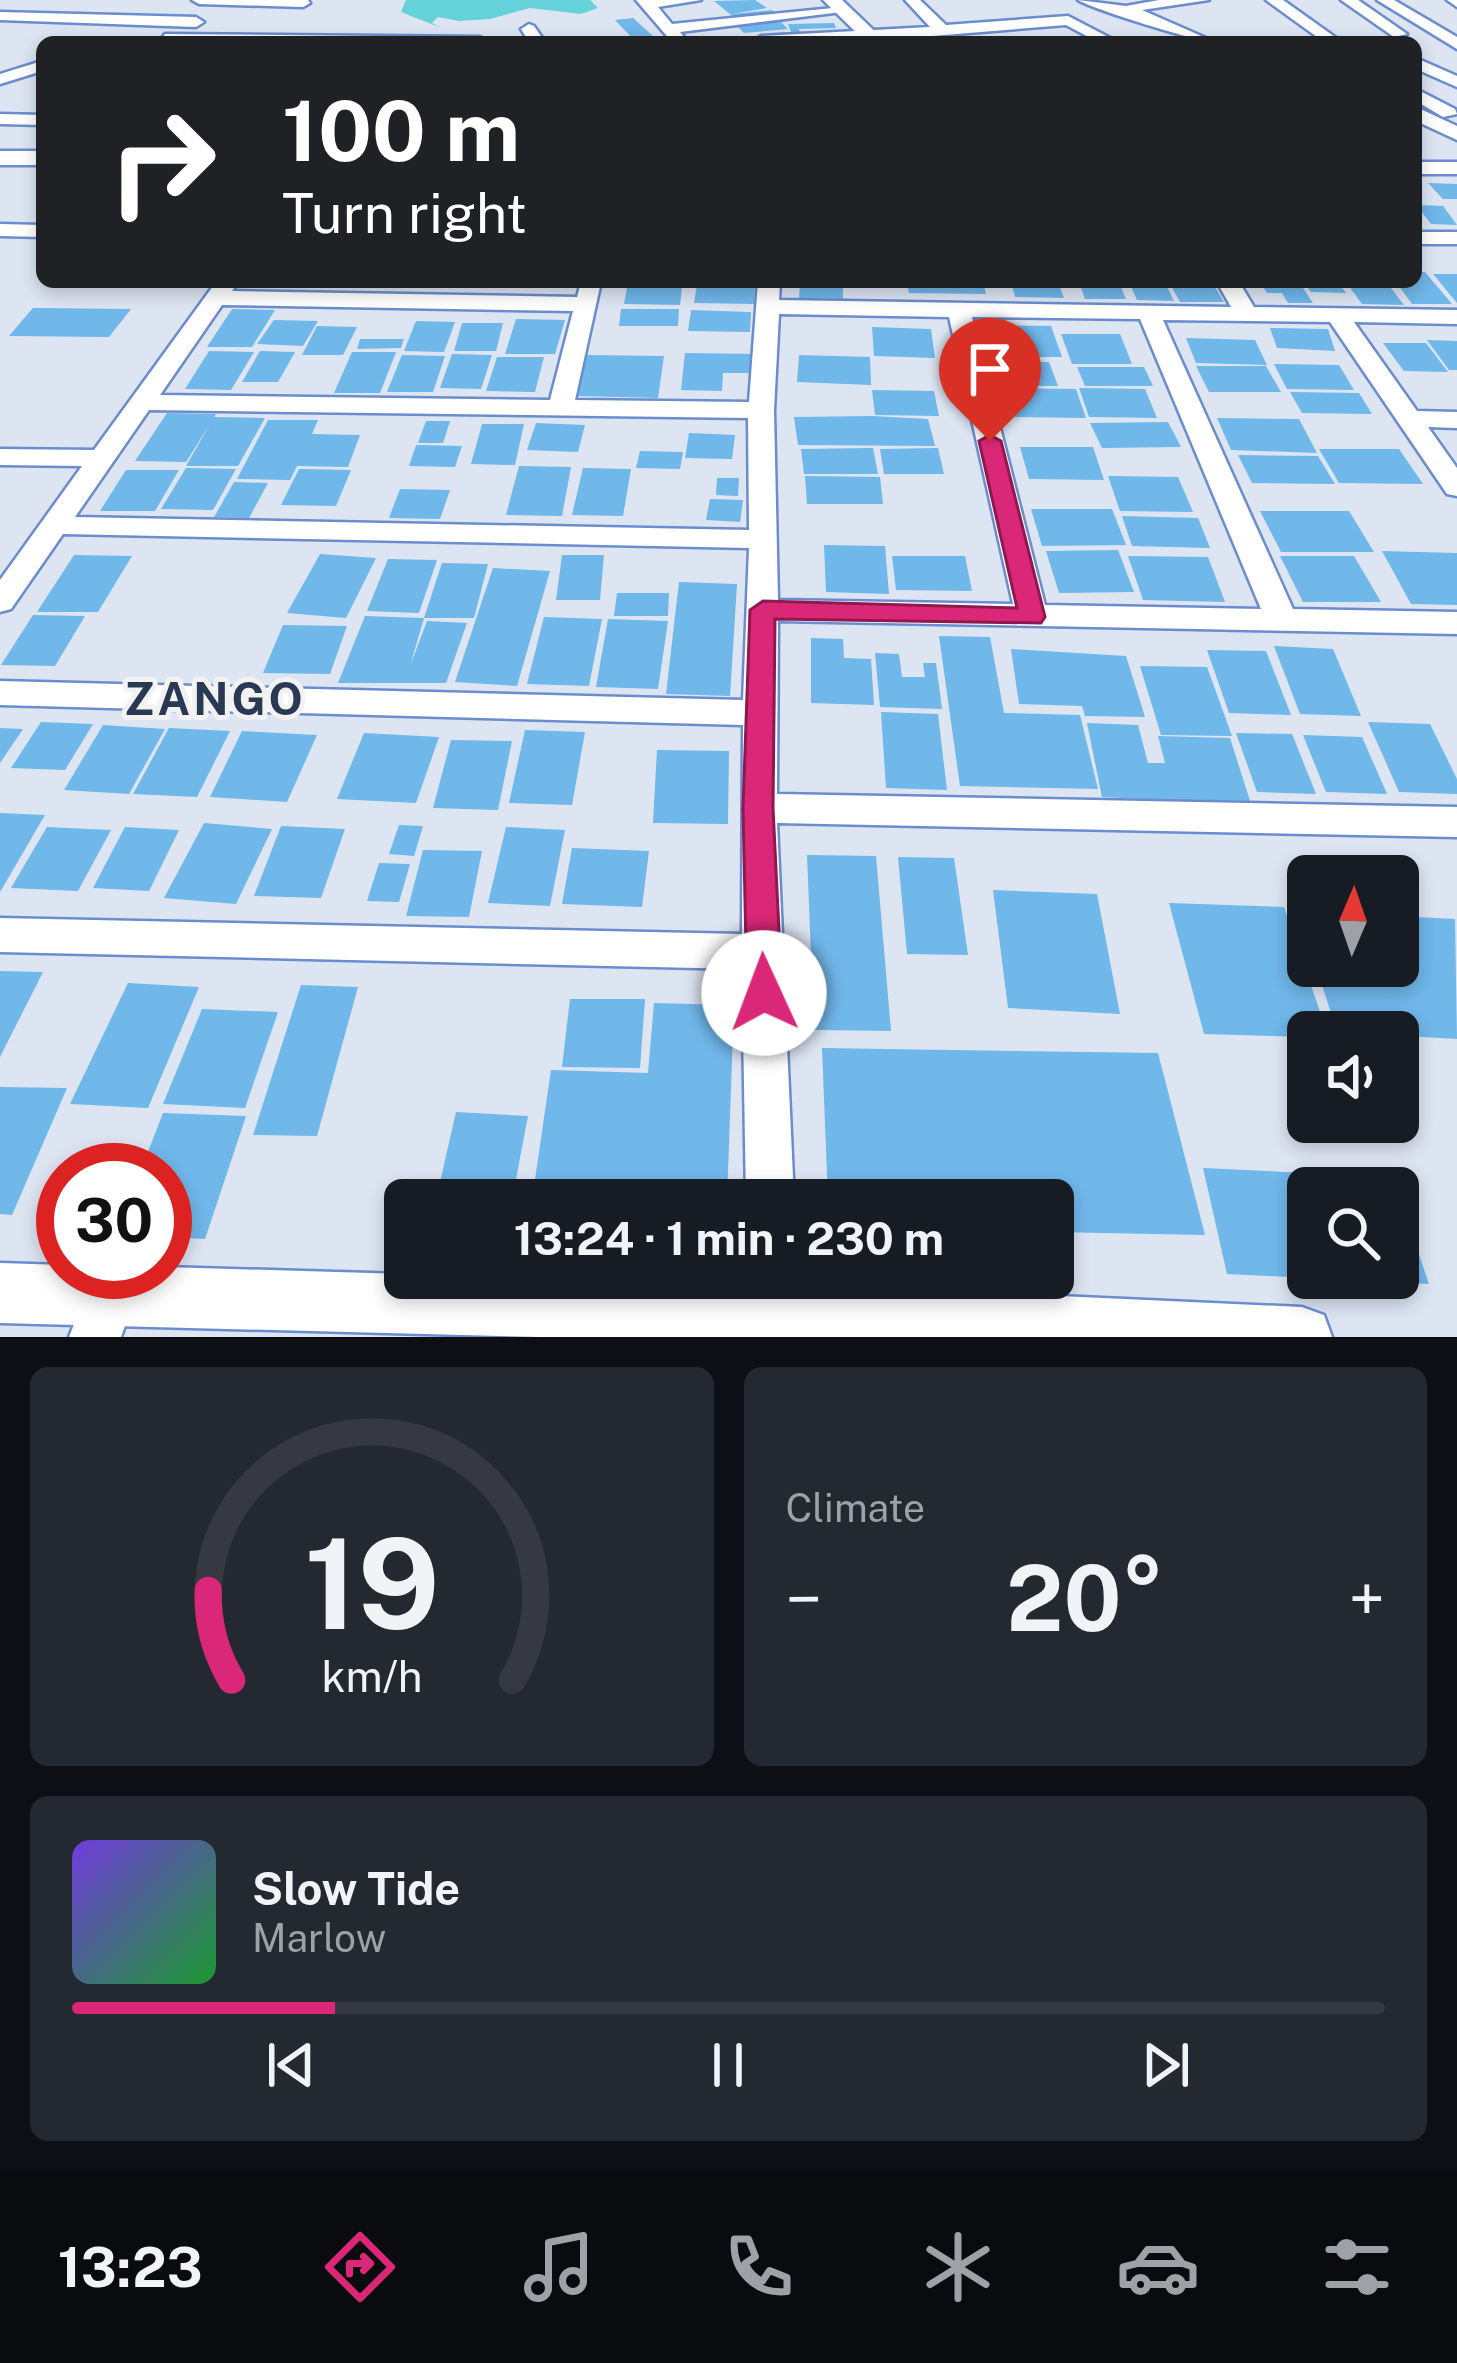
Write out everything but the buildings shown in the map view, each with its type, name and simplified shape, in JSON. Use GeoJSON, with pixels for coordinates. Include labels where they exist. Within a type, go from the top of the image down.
{"type":"FeatureCollection","features":[{"type":"Feature","properties":{"kind":"street"},"geometry":{"type":"LineString","coordinates":[[108,36],[175,0]]}},
{"type":"Feature","properties":{"kind":"street"},"geometry":{"type":"LineString","coordinates":[[200,0],[306,1]]}},
{"type":"Feature","properties":{"kind":"street"},"geometry":{"type":"LineString","coordinates":[[645,2],[694,0]]}},
{"type":"Feature","properties":{"kind":"street"},"geometry":{"type":"LineString","coordinates":[[912,0],[941,29]]}},
{"type":"Feature","properties":{"kind":"street"},"geometry":{"type":"LineString","coordinates":[[1085,0],[1125,8],[1193,36]]}},
{"type":"Feature","properties":{"kind":"street"},"geometry":{"type":"LineString","coordinates":[[1125,8],[1202,0]]}},
{"type":"Feature","properties":{"kind":"street"},"geometry":{"type":"LineString","coordinates":[[1273,0],[1325,36]]}},
{"type":"Feature","properties":{"kind":"street"},"geometry":{"type":"LineString","coordinates":[[1348,0],[1401,36]]}},
{"type":"Feature","properties":{"kind":"street"},"geometry":{"type":"LineString","coordinates":[[1384,0],[1457,44]]}},
{"type":"Feature","properties":{"kind":"street"},"geometry":{"type":"LineString","coordinates":[[279,36],[287,19],[306,1]]}},
{"type":"Feature","properties":{"kind":"street"},"geometry":{"type":"LineString","coordinates":[[645,2],[674,36],[838,5],[871,36]]}},
{"type":"Feature","properties":{"kind":"street"},"geometry":{"type":"LineString","coordinates":[[985,4],[1026,36]]}},
{"type":"Feature","properties":{"kind":"street"},"geometry":{"type":"LineString","coordinates":[[0,16],[220,21]]}},
{"type":"Feature","properties":{"kind":"street"},"geometry":{"type":"LineString","coordinates":[[243,20],[287,19]]}},
{"type":"Feature","properties":{"kind":"street"},"geometry":{"type":"LineString","coordinates":[[881,36],[1068,20],[1099,36]]}},
{"type":"Feature","properties":{"kind":"street"},"geometry":{"type":"LineString","coordinates":[[168,36],[176,23]]}},
{"type":"Feature","properties":{"kind":"street"},"geometry":{"type":"LineString","coordinates":[[1422,61],[1457,57]]}},
{"type":"Feature","properties":{"kind":"street"},"geometry":{"type":"LineString","coordinates":[[1422,65],[1457,82]]}},
{"type":"Feature","properties":{"kind":"street"},"geometry":{"type":"LineString","coordinates":[[6,77],[36,68]]}},
{"type":"Feature","properties":{"kind":"street"},"geometry":{"type":"LineString","coordinates":[[6,77],[36,79]]}},
{"type":"Feature","properties":{"kind":"street"},"geometry":{"type":"LineString","coordinates":[[1422,108],[1454,120]]}},
{"type":"Feature","properties":{"kind":"street"},"geometry":{"type":"LineString","coordinates":[[0,118],[36,120]]}},
{"type":"Feature","properties":{"kind":"street"},"geometry":{"type":"LineString","coordinates":[[0,158],[36,158]]}},
{"type":"Feature","properties":{"kind":"street"},"geometry":{"type":"LineString","coordinates":[[1422,168],[1457,168]]}},
{"type":"Feature","properties":{"kind":"street"},"geometry":{"type":"LineString","coordinates":[[0,230],[36,231]]}},
{"type":"Feature","properties":{"kind":"street"},"geometry":{"type":"LineString","coordinates":[[1422,238],[1457,238]]}},
{"type":"Feature","properties":{"kind":"street"},"geometry":{"type":"LineString","coordinates":[[1231,288],[1246,314]]}},
{"type":"Feature","properties":{"kind":"street"},"geometry":{"type":"LineString","coordinates":[[0,601],[221,290],[588,293],[561,407]]}},
{"type":"Feature","properties":{"kind":"street"},"geometry":{"type":"LineString","coordinates":[[769,1179],[758,808],[764,539],[761,410],[769,295],[959,310],[1457,317]]}},
{"type":"Feature","properties":{"kind":"street"},"geometry":{"type":"LineString","coordinates":[[959,310],[1032,617]]}},
{"type":"Feature","properties":{"kind":"street"},"geometry":{"type":"LineString","coordinates":[[1148,312],[1282,620]]}},
{"type":"Feature","properties":{"kind":"street"},"geometry":{"type":"LineString","coordinates":[[1336,314],[1457,488]]}},
{"type":"Feature","properties":{"kind":"street"},"geometry":{"type":"LineString","coordinates":[[139,402],[761,410]]}},
{"type":"Feature","properties":{"kind":"street"},"geometry":{"type":"LineString","coordinates":[[1409,419],[1457,420]]}},
{"type":"Feature","properties":{"kind":"street"},"geometry":{"type":"LineString","coordinates":[[0,457],[99,458]]}},
{"type":"Feature","properties":{"kind":"street"},"geometry":{"type":"LineString","coordinates":[[53,525],[764,539]]}},
{"type":"Feature","properties":{"kind":"street"},"geometry":{"type":"LineString","coordinates":[[763,610],[1457,622]]}},
{"type":"Feature","properties":{"kind":"street"},"geometry":{"type":"LineString","coordinates":[[0,693],[760,713]]}},
{"type":"Feature","properties":{"kind":"street"},"geometry":{"type":"LineString","coordinates":[[758,808],[1457,822]]}},
{"type":"Feature","properties":{"kind":"street"},"geometry":{"type":"LineString","coordinates":[[0,934],[764,952]]}},
{"type":"Feature","properties":{"kind":"street"},"geometry":{"type":"LineString","coordinates":[[0,1293],[103,1316],[526,1323],[737,1299]]}},
{"type":"Feature","properties":{"kind":"street"},"geometry":{"type":"LineString","coordinates":[[822,1299],[1302,1337]]}},
{"type":"Feature","properties":{"kind":"water"},"geometry":{"type":"Polygon","coordinates":[[[406,0],[590,0],[598,8],[581,14],[530,8],[490,19],[459,21],[438,17],[432,23],[439,27],[401,12],[406,0]]]}},
{"type":"Feature","properties":{"kind":"district","name":"ZANGO"},"geometry":{"type":"Point","coordinates":[215,699]}},
{"type":"Feature","properties":{"kind":"route"},"geometry":{"type":"LineString","coordinates":[[764,993],[758,808],[763,610],[1032,617],[990,441]]}}]}
